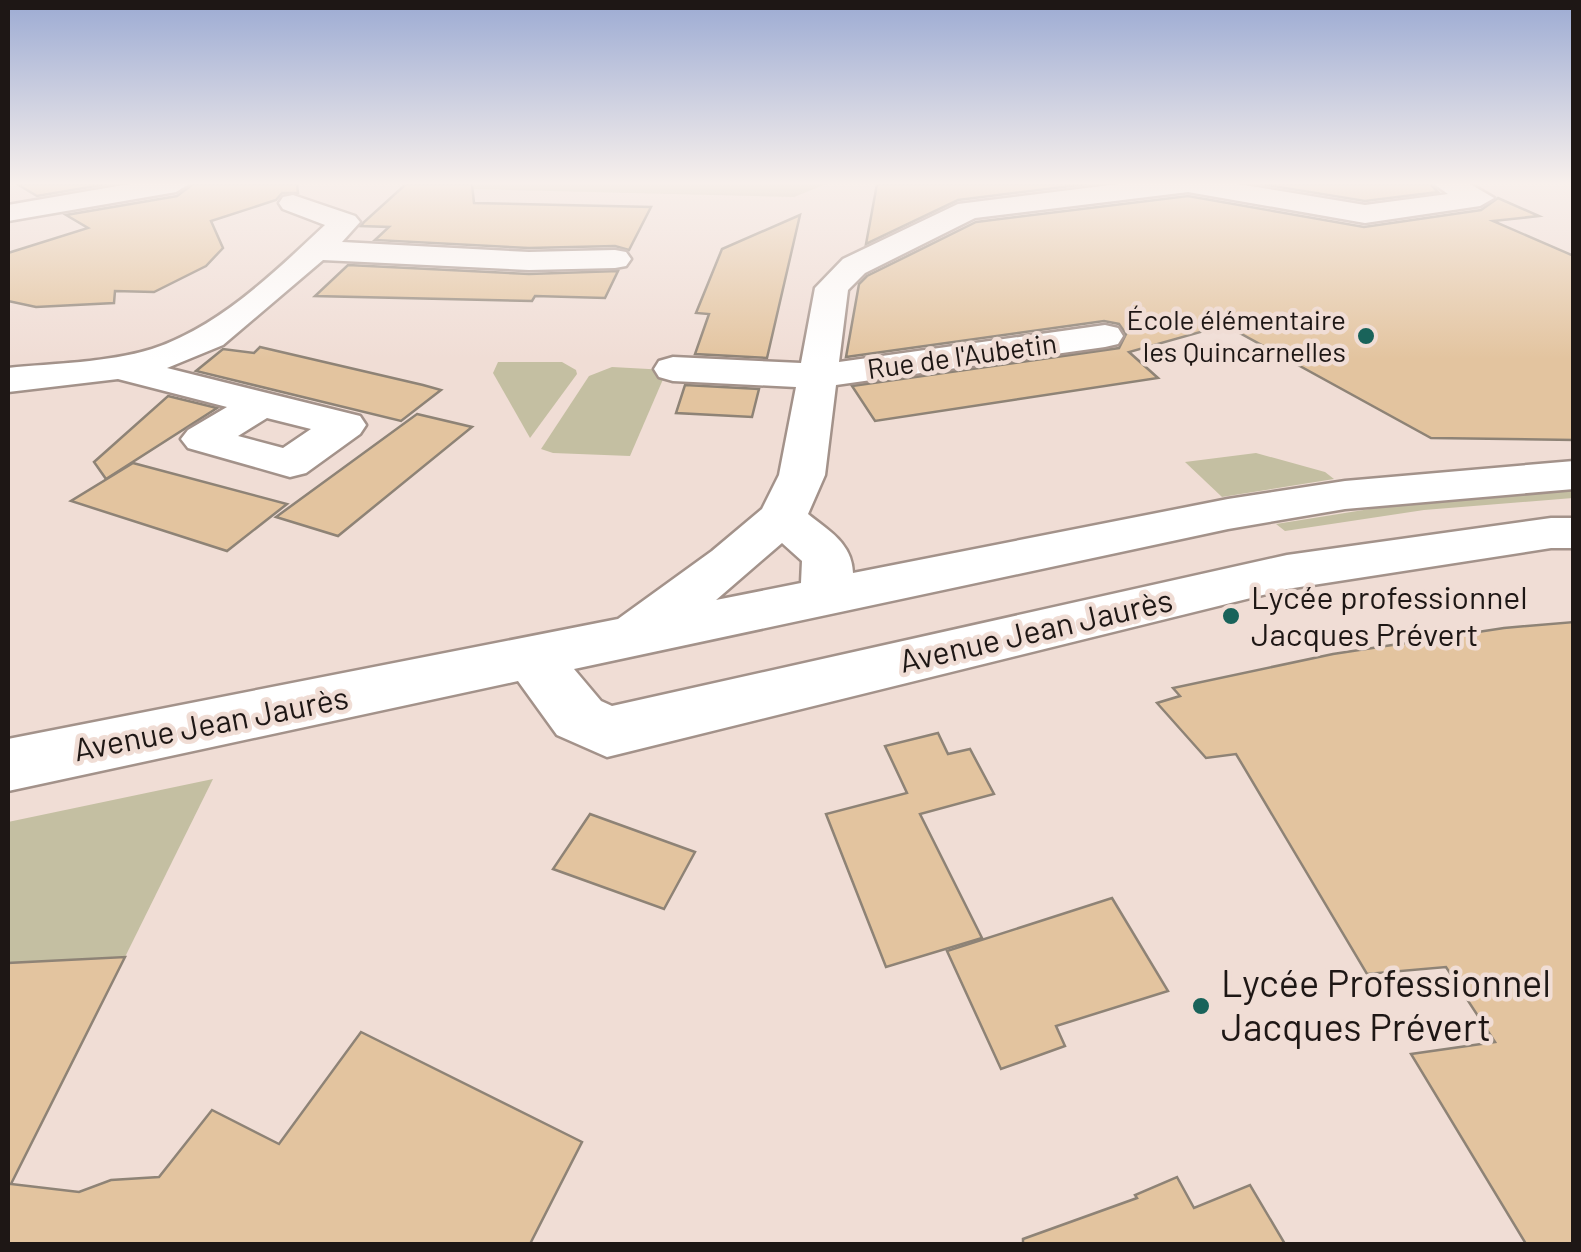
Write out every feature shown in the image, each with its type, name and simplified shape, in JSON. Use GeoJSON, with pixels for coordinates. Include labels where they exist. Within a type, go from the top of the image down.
{"type":"FeatureCollection","features":[{"type":"Feature","properties":{"kind":"street"},"geometry":{"type":"LineString","coordinates":[[8,380],[117,367],[210,337],[325,242]]}},
{"type":"Feature","properties":{"kind":"street"},"geometry":{"type":"LineString","coordinates":[[626,640],[730,563],[782,517],[802,475],[832,288],[854,266],[902,242]]}},
{"type":"Feature","properties":{"kind":"street"},"geometry":{"type":"LineString","coordinates":[[317,251],[545,262],[580,257],[615,259]]}},
{"type":"Feature","properties":{"kind":"street","name":"Rue de l'Aubetin"},"geometry":{"type":"LineString","coordinates":[[673,369],[818,376],[1106,336]]}},
{"type":"Feature","properties":{"kind":"street"},"geometry":{"type":"LineString","coordinates":[[117,367],[260,404]]}},
{"type":"Feature","properties":{"kind":"street","name":"Avenue Jean Jaurès"},"geometry":{"type":"LineString","coordinates":[[8,765],[1228,514],[1345,495],[1574,475]]}},
{"type":"Feature","properties":{"kind":"street"},"geometry":{"type":"LineString","coordinates":[[782,517],[782,564],[808,602]]}},
{"type":"Feature","properties":{"kind":"street","name":"Avenue Jean Jaurès"},"geometry":{"type":"LineString","coordinates":[[532,658],[579,718],[607,732],[1287,572],[1551,533],[1574,533]]}},
{"type":"Feature","properties":{"kind":"shaded area"},"geometry":{"type":"Polygon","coordinates":[[[498,362],[562,362],[576,370],[577,374],[530,438],[493,373],[498,362]]]}},
{"type":"Feature","properties":{"kind":"shaded area"},"geometry":{"type":"Polygon","coordinates":[[[612,367],[667,370],[630,456],[553,453],[541,449],[589,376],[612,367]]]}},
{"type":"Feature","properties":{"kind":"shaded area"},"geometry":{"type":"Polygon","coordinates":[[[1256,453],[1325,472],[1334,479],[1222,497],[1185,462],[1256,453]]]}},
{"type":"Feature","properties":{"kind":"shaded area"},"geometry":{"type":"Polygon","coordinates":[[[1573,489],[1573,498],[1424,510],[1285,531],[1276,524],[1426,500],[1573,489]]]}},
{"type":"Feature","properties":{"kind":"shaded area"},"geometry":{"type":"Polygon","coordinates":[[[213,779],[125,957],[8,963],[8,822],[213,779]]]}},
{"type":"Feature","properties":{"kind":"building"},"geometry":{"type":"Polygon","coordinates":[[[42,242],[221,242],[223,248],[206,266],[154,292],[115,291],[114,303],[36,307],[8,301],[8,253],[42,242]]]}},
{"type":"Feature","properties":{"kind":"building"},"geometry":{"type":"Polygon","coordinates":[[[422,242],[633,242],[629,250],[615,246],[529,248],[422,242]]]}},
{"type":"Feature","properties":{"kind":"building"},"geometry":{"type":"Polygon","coordinates":[[[737,242],[794,242],[767,358],[695,354],[709,314],[696,313],[722,249],[737,242]]]}},
{"type":"Feature","properties":{"kind":"building"},"geometry":{"type":"Polygon","coordinates":[[[935,242],[1543,242],[1574,256],[1574,440],[1431,438],[1225,325],[1129,352],[1158,378],[875,421],[852,386],[1119,348],[1126,334],[1119,324],[1104,321],[846,357],[859,284],[867,276],[935,242]]]}},
{"type":"Feature","properties":{"kind":"building"},"geometry":{"type":"Polygon","coordinates":[[[348,265],[529,274],[618,271],[605,298],[535,296],[532,301],[315,296],[348,265]]]}},
{"type":"Feature","properties":{"kind":"building"},"geometry":{"type":"Polygon","coordinates":[[[260,347],[441,390],[401,421],[196,371],[223,349],[254,353],[260,347]]]}},
{"type":"Feature","properties":{"kind":"building"},"geometry":{"type":"Polygon","coordinates":[[[685,385],[759,389],[752,417],[676,413],[685,385]]]}},
{"type":"Feature","properties":{"kind":"building"},"geometry":{"type":"Polygon","coordinates":[[[168,396],[217,408],[106,479],[94,462],[168,396]]]}},
{"type":"Feature","properties":{"kind":"building"},"geometry":{"type":"Polygon","coordinates":[[[417,414],[472,427],[338,536],[276,517],[417,414]]]}},
{"type":"Feature","properties":{"kind":"building"},"geometry":{"type":"Polygon","coordinates":[[[133,463],[287,504],[227,551],[71,501],[133,463]]]}},
{"type":"Feature","properties":{"kind":"building"},"geometry":{"type":"Polygon","coordinates":[[[1574,622],[1574,1244],[1526,1244],[1411,1054],[1495,1042],[1446,967],[1367,974],[1236,754],[1206,758],[1157,703],[1180,696],[1173,688],[1333,654],[1504,628],[1574,622]]]}},
{"type":"Feature","properties":{"kind":"building"},"geometry":{"type":"Polygon","coordinates":[[[938,733],[948,754],[970,749],[994,794],[920,814],[982,938],[886,967],[826,814],[907,793],[885,746],[938,733]]]}},
{"type":"Feature","properties":{"kind":"building"},"geometry":{"type":"Polygon","coordinates":[[[590,814],[695,852],[664,909],[553,869],[590,814]]]}},
{"type":"Feature","properties":{"kind":"building"},"geometry":{"type":"Polygon","coordinates":[[[1112,898],[1168,991],[1056,1026],[1065,1046],[1001,1069],[947,951],[1112,898]]]}},
{"type":"Feature","properties":{"kind":"building"},"geometry":{"type":"Polygon","coordinates":[[[125,957],[11,1184],[79,1192],[111,1180],[159,1177],[212,1110],[279,1144],[361,1032],[582,1142],[530,1244],[8,1244],[8,963],[125,957]]]}},
{"type":"Feature","properties":{"kind":"building"},"geometry":{"type":"Polygon","coordinates":[[[1177,1177],[1194,1208],[1250,1185],[1285,1244],[1023,1244],[1023,1239],[1137,1198],[1135,1195],[1177,1177]]]}},
{"type":"Feature","properties":{"kind":"place","name":"École élémentaire les Quincarnelles"},"geometry":{"type":"Point","coordinates":[1366,336]}},
{"type":"Feature","properties":{"kind":"place","name":"Lycée professionnel Jacques Prévert"},"geometry":{"type":"Point","coordinates":[1231,616]}},
{"type":"Feature","properties":{"kind":"place","name":"Lycée Professionnel Jacques Prévert"},"geometry":{"type":"Point","coordinates":[1201,1006]}}]}
